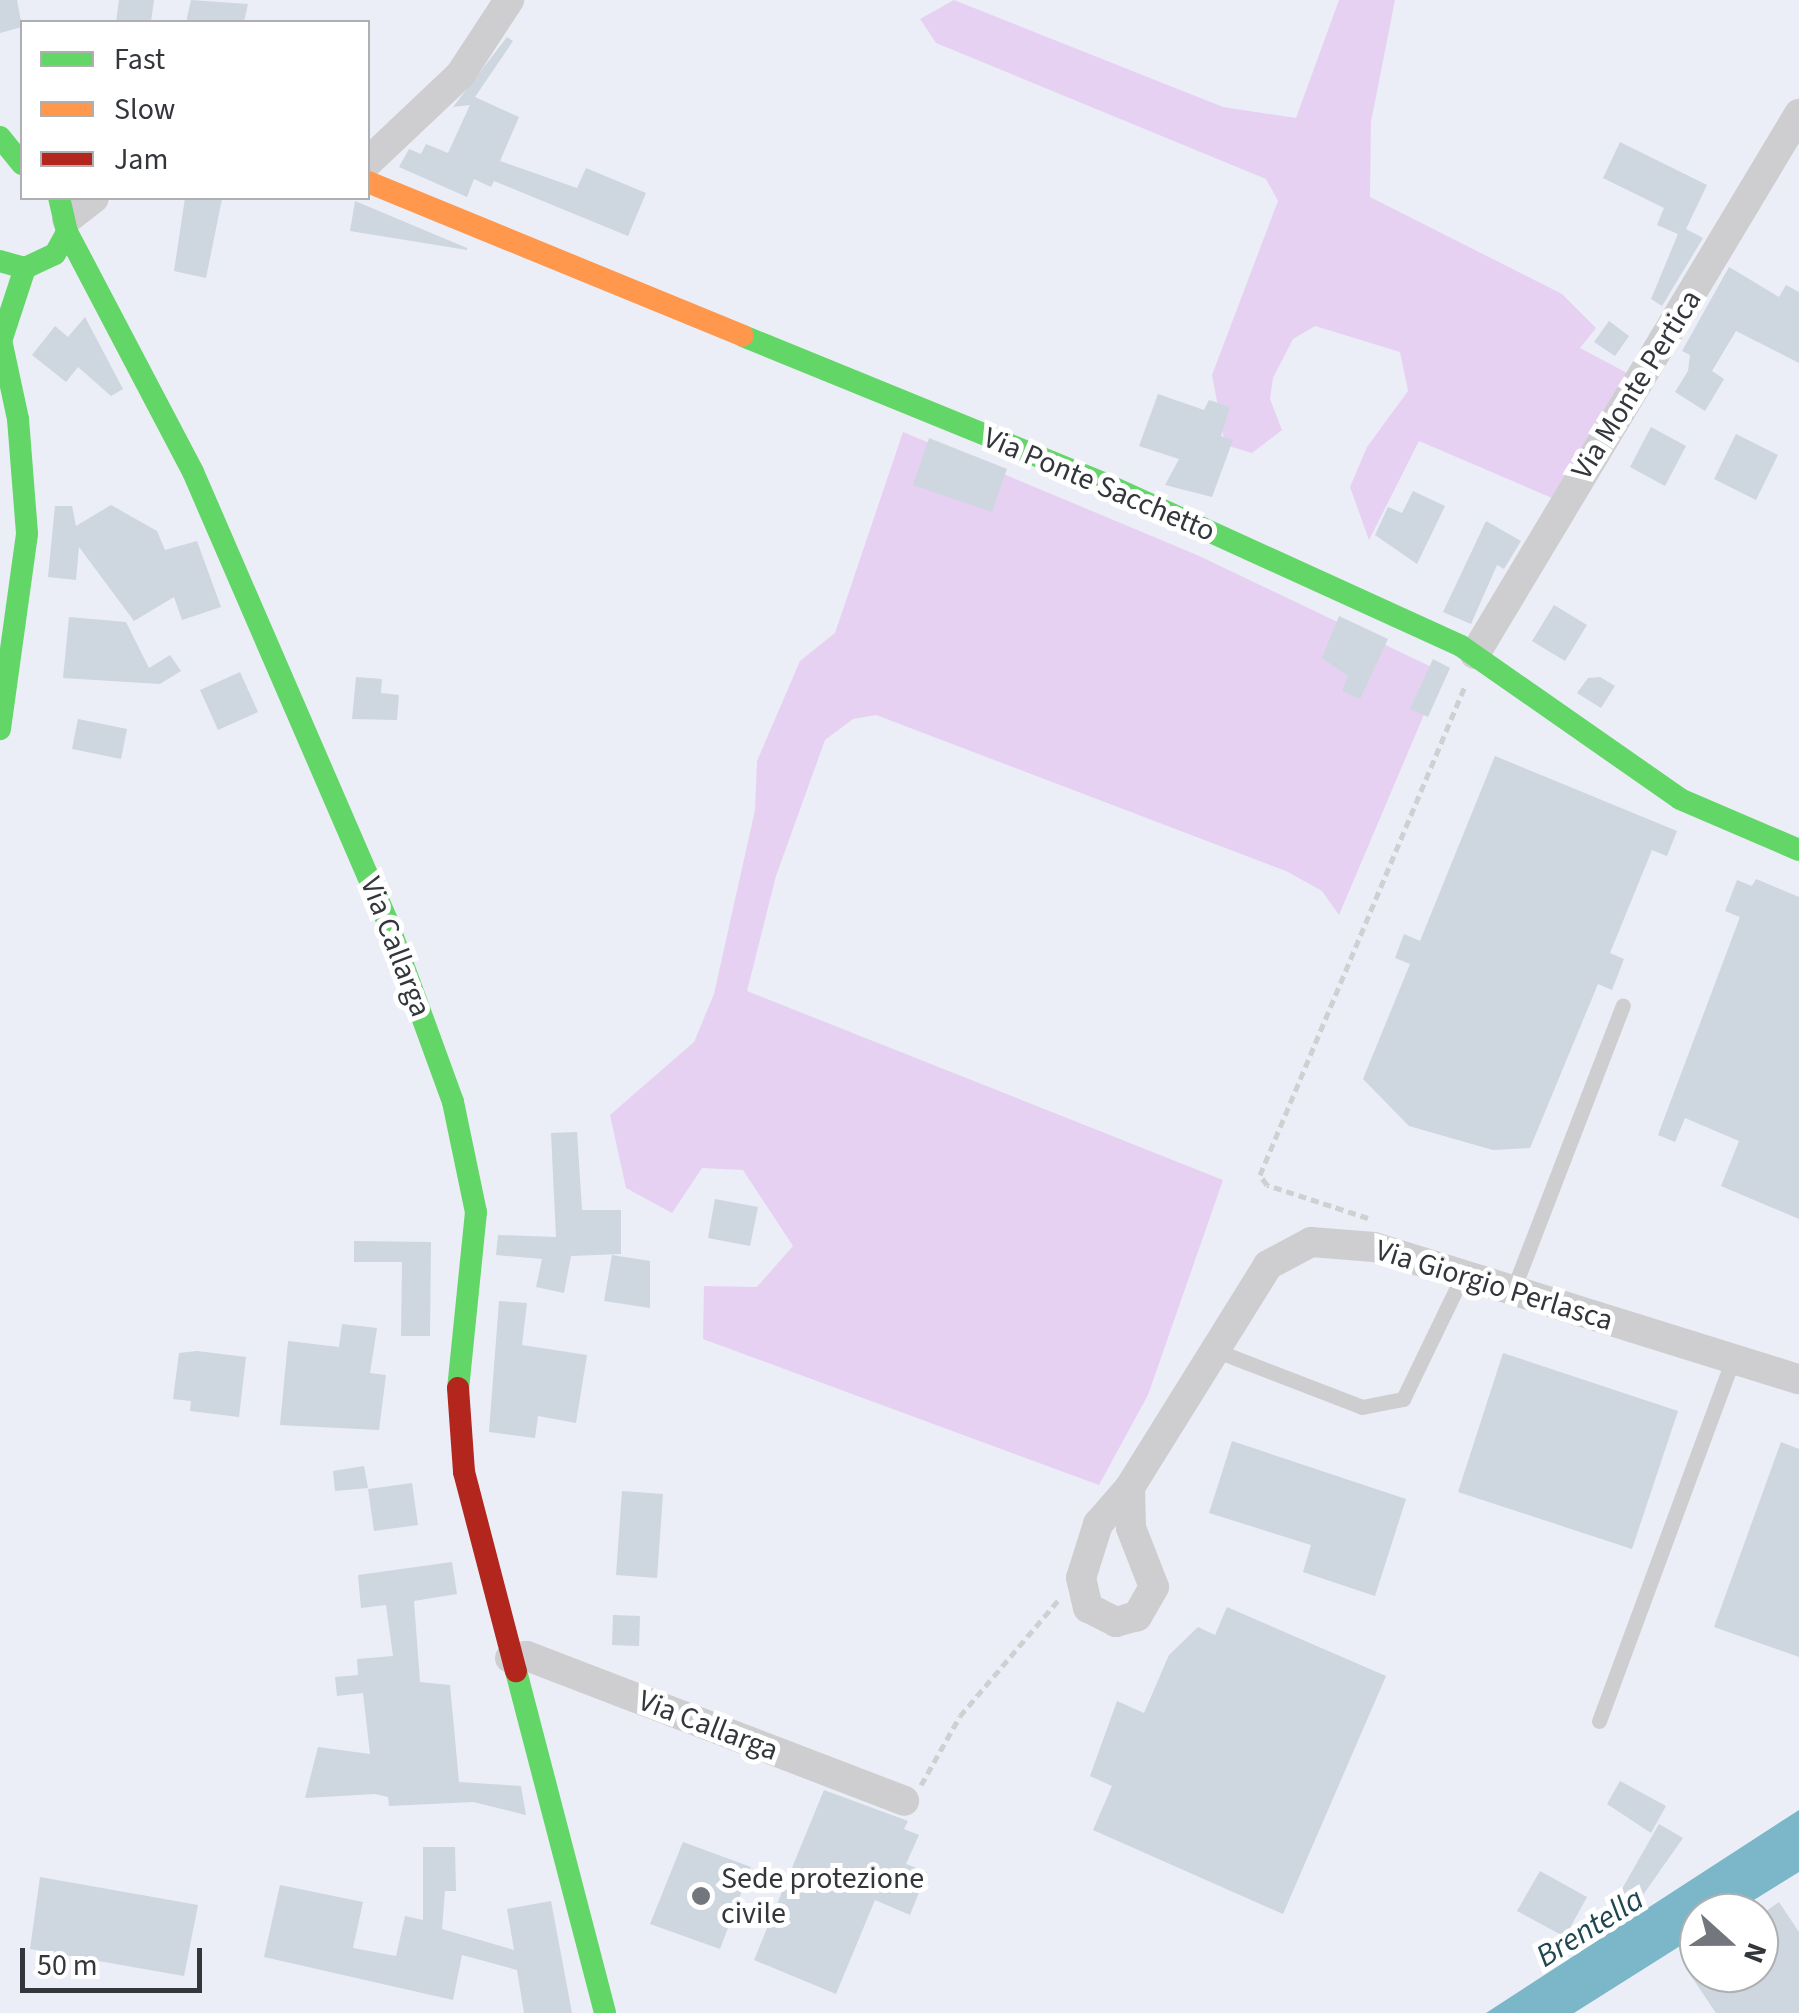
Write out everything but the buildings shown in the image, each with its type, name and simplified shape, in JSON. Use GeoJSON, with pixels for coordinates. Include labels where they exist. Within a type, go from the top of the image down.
{"type":"FeatureCollection","features":[{"type":"Feature","properties":{"kind":"street"},"geometry":{"type":"LineString","coordinates":[[370,160],[460,75],[508,0]]}},
{"type":"Feature","properties":{"kind":"street","name":"Via Monte Pertica"},"geometry":{"type":"LineString","coordinates":[[1475,654],[1799,114]]}},
{"type":"Feature","properties":{"kind":"street"},"geometry":{"type":"LineString","coordinates":[[0,137],[20,162]]}},
{"type":"Feature","properties":{"kind":"street","name":"Via Ponte Sacchetto"},"geometry":{"type":"LineString","coordinates":[[370,183],[1110,486],[1475,654],[1680,800],[1799,850]]}},
{"type":"Feature","properties":{"kind":"street"},"geometry":{"type":"LineString","coordinates":[[0,729],[27,534],[1,337],[65,209],[89,200]]}},
{"type":"Feature","properties":{"kind":"street","name":"Via Callarga"},"geometry":{"type":"LineString","coordinates":[[65,209],[93,282],[201,490],[389,926],[453,1102],[476,1212],[456,1411],[464,1472],[605,2013]]}},
{"type":"Feature","properties":{"kind":"street"},"geometry":{"type":"LineString","coordinates":[[0,261],[35,265],[93,282]]}},
{"type":"Feature","properties":{"kind":"street","name":"Via Giorgio Perlasca"},"geometry":{"type":"LineString","coordinates":[[1081,1578],[1098,1524],[1130,1488],[1268,1265],[1311,1242],[1374,1248],[1799,1379]]}},
{"type":"Feature","properties":{"kind":"street"},"geometry":{"type":"LineString","coordinates":[[1081,1578],[1083,1599],[1106,1620],[1138,1616],[1152,1599],[1153,1576],[1131,1528],[1130,1488]]}},
{"type":"Feature","properties":{"kind":"street","name":"Via Callarga"},"geometry":{"type":"LineString","coordinates":[[510,1658],[527,1656],[904,1801]]}},
{"type":"Feature","properties":{"kind":"lane"},"geometry":{"type":"LineString","coordinates":[[1513,1290],[1623,1005]]}},
{"type":"Feature","properties":{"kind":"lane"},"geometry":{"type":"LineString","coordinates":[[1217,1350],[1362,1407],[1403,1399],[1464,1275]]}},
{"type":"Feature","properties":{"kind":"lane"},"geometry":{"type":"LineString","coordinates":[[1599,1721],[1733,1358]]}},
{"type":"Feature","properties":{"kind":"path"},"geometry":{"type":"LineString","coordinates":[[1388,1224],[1267,1185],[1260,1175],[1475,654]]}},
{"type":"Feature","properties":{"kind":"path"},"geometry":{"type":"LineString","coordinates":[[904,1801],[960,1716],[1081,1578]]}},
{"type":"Feature","properties":{"kind":"shaded area"},"geometry":{"type":"Polygon","coordinates":[[[954,0],[1223,107],[1296,118],[1339,0],[1395,0],[1371,122],[1370,197],[1562,294],[1596,328],[1580,348],[1627,373],[1552,498],[1419,441],[1369,540],[1350,487],[1367,447],[1408,391],[1400,352],[1315,326],[1293,339],[1273,378],[1270,399],[1282,430],[1252,453],[1225,445],[1212,375],[1278,201],[1266,179],[936,43],[920,19],[954,0]]]}},
{"type":"Feature","properties":{"kind":"shaded area"},"geometry":{"type":"Polygon","coordinates":[[[903,432],[1197,555],[1442,672],[1339,915],[1322,891],[1286,871],[876,715],[853,719],[825,740],[776,876],[747,991],[1223,1180],[1148,1395],[1099,1485],[703,1339],[704,1286],[757,1287],[793,1246],[743,1170],[702,1168],[672,1213],[626,1188],[610,1115],[694,1042],[714,994],[755,810],[757,761],[800,661],[835,633],[903,432]]]}},
{"type":"Feature","properties":{"kind":"water"},"geometry":{"type":"Polygon","coordinates":[[[1799,1810],[1799,1872],[1765,1893],[1679,1893],[1679,1947],[1574,2013],[1486,2013],[1799,1810]]]}},
{"type":"Feature","properties":{"kind":"traffic: fast"},"geometry":{"type":"LineString","coordinates":[[0,137],[20,162]]}},
{"type":"Feature","properties":{"kind":"traffic: fast"},"geometry":{"type":"LineString","coordinates":[[0,261],[25,268],[55,254],[67,232],[59,200]]}},
{"type":"Feature","properties":{"kind":"traffic: fast"},"geometry":{"type":"LineString","coordinates":[[67,232],[193,472],[389,926],[453,1102],[476,1212],[458,1388]]}},
{"type":"Feature","properties":{"kind":"traffic: fast"},"geometry":{"type":"LineString","coordinates":[[2,338],[25,268]]}},
{"type":"Feature","properties":{"kind":"traffic: fast"},"geometry":{"type":"LineString","coordinates":[[0,335],[18,419],[27,534],[0,729]]}},
{"type":"Feature","properties":{"kind":"traffic: fast"},"geometry":{"type":"LineString","coordinates":[[743,336],[1110,486],[1461,646],[1680,799],[1799,850]]}},
{"type":"Feature","properties":{"kind":"traffic: fast"},"geometry":{"type":"LineString","coordinates":[[516,1671],[605,2013]]}},
{"type":"Feature","properties":{"kind":"traffic: slow"},"geometry":{"type":"LineString","coordinates":[[370,183],[743,336]]}},
{"type":"Feature","properties":{"kind":"traffic: jam"},"geometry":{"type":"LineString","coordinates":[[458,1388],[464,1472],[516,1671]]}},
{"type":"Feature","properties":{"kind":"place","name":"Sede protezione civile"},"geometry":{"type":"Point","coordinates":[701,1896]}},
{"type":"Feature","properties":{"kind":"water label","name":"Brentella"},"geometry":{"type":"Point","coordinates":[1590,1928]}}]}
